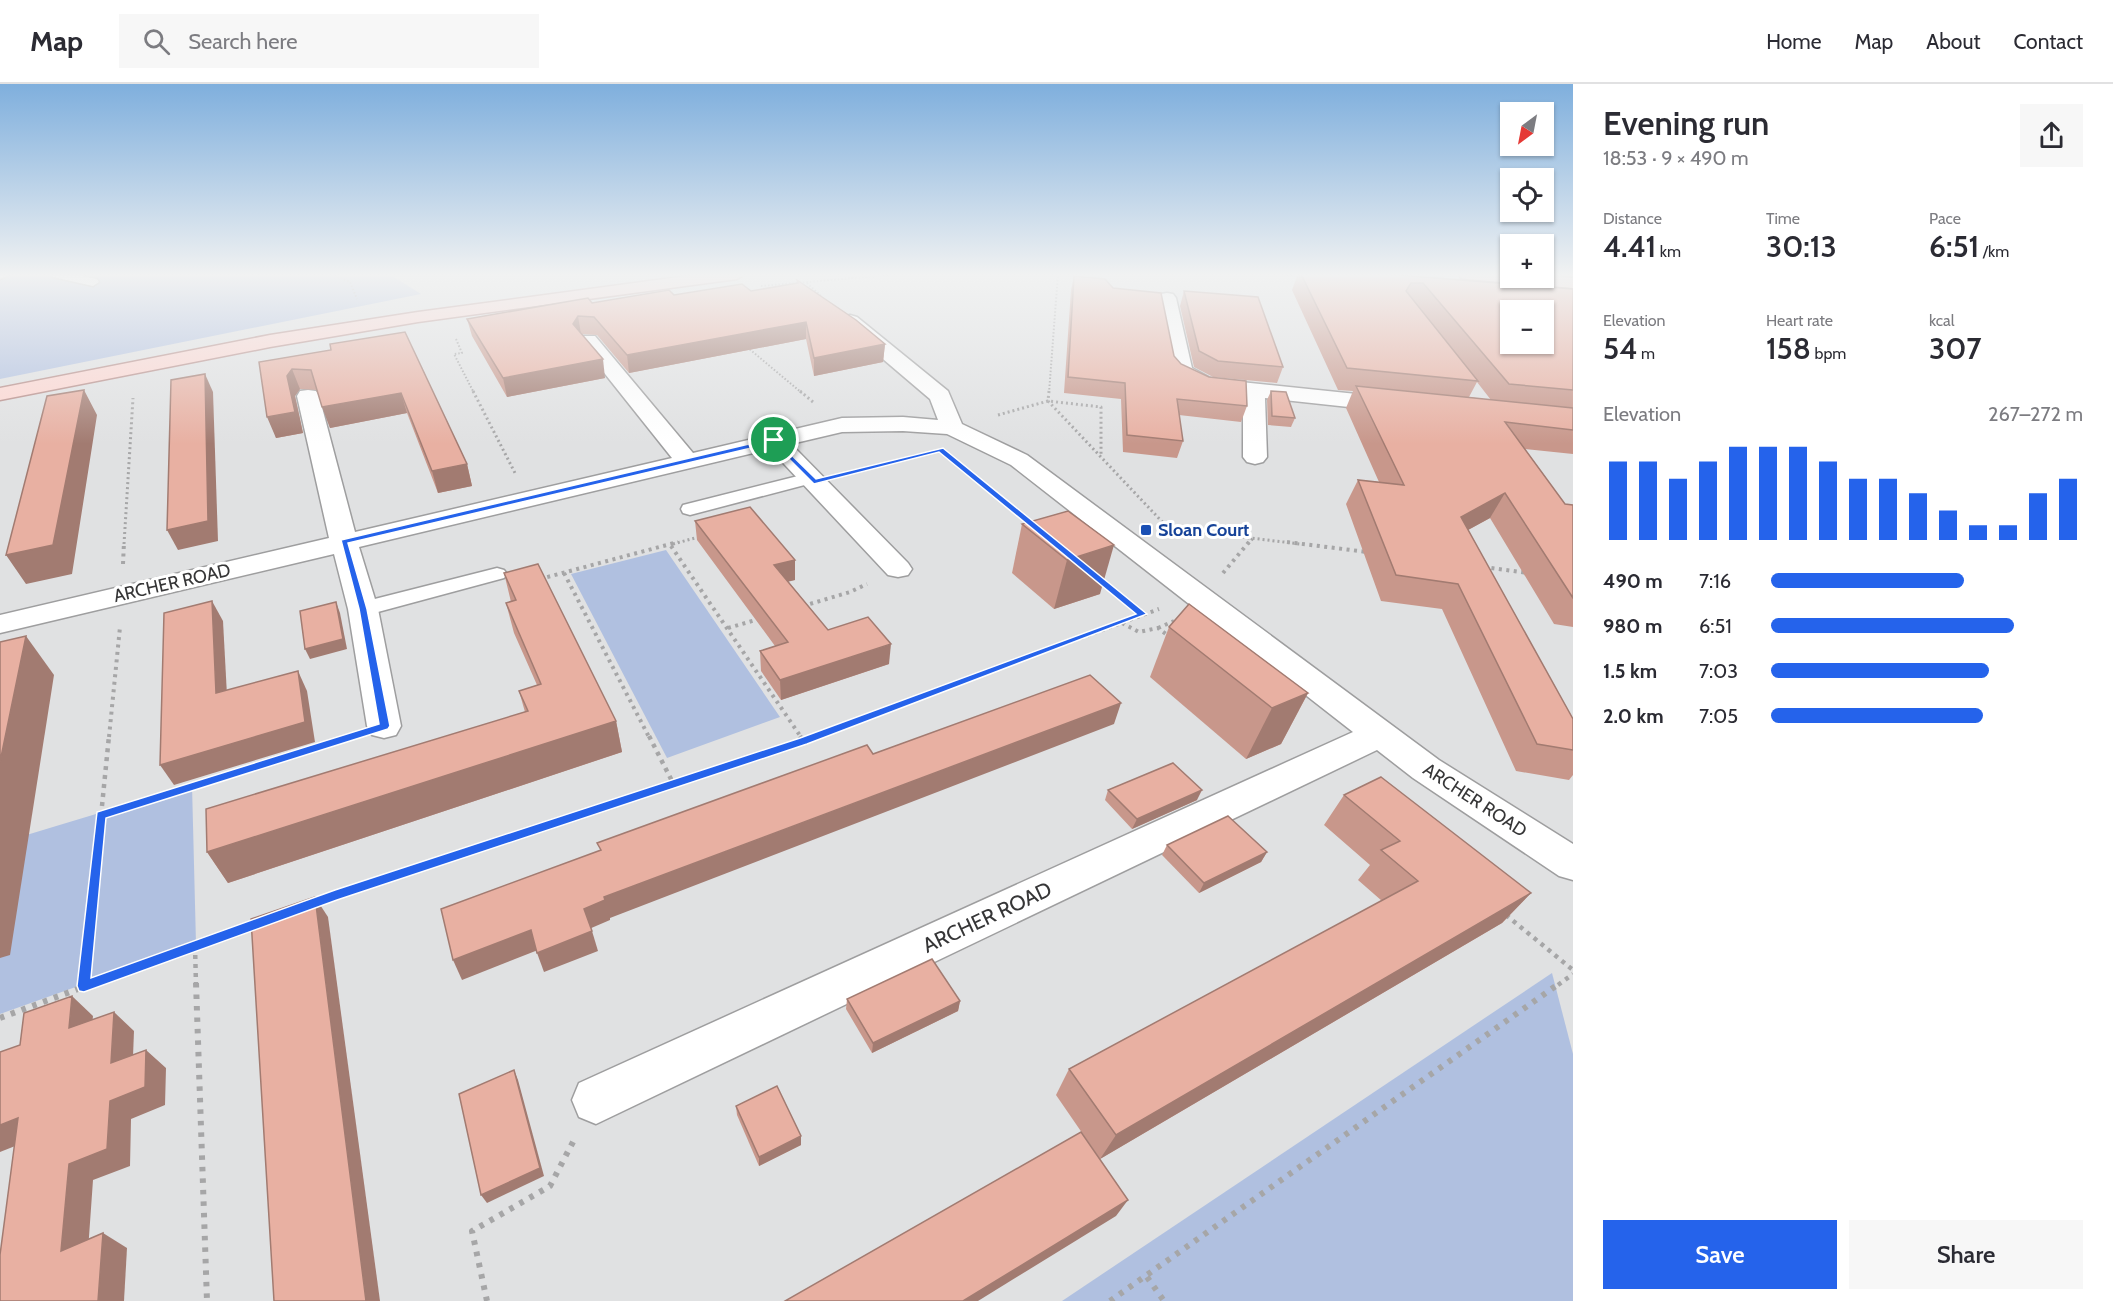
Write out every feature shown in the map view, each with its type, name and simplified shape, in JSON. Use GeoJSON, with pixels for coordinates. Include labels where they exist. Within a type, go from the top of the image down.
{"type":"FeatureCollection","features":[{"type":"Feature","properties":{"kind":"main road"},"geometry":{"type":"LineString","coordinates":[[0,394],[333,331]]}},
{"type":"Feature","properties":{"kind":"street"},"geometry":{"type":"LineString","coordinates":[[862,331],[940,396],[952,428]]}},
{"type":"Feature","properties":{"kind":"street"},"geometry":{"type":"LineString","coordinates":[[1174,331],[1182,371],[1207,385],[1418,407]]}},
{"type":"Feature","properties":{"kind":"street"},"geometry":{"type":"LineString","coordinates":[[588,340],[686,460]]}},
{"type":"Feature","properties":{"kind":"street"},"geometry":{"type":"LineString","coordinates":[[1254,390],[1255,458]]}},
{"type":"Feature","properties":{"kind":"street"},"geometry":{"type":"LineString","coordinates":[[308,396],[363,609],[384,726]]}},
{"type":"Feature","properties":{"kind":"street","name":"ARCHER ROAD"},"geometry":{"type":"LineString","coordinates":[[0,624],[686,460],[842,425],[903,424],[952,428],[1019,460],[1426,770],[1573,864]]}},
{"type":"Feature","properties":{"kind":"street"},"geometry":{"type":"LineString","coordinates":[[774,440],[898,569]]}},
{"type":"Feature","properties":{"kind":"street","name":"ARCHER ROAD"},"geometry":{"type":"LineString","coordinates":[[596,1100],[1378,734]]}},
{"type":"Feature","properties":{"kind":"lane"},"geometry":{"type":"LineString","coordinates":[[690,509],[812,480]]}},
{"type":"Feature","properties":{"kind":"lane"},"geometry":{"type":"LineString","coordinates":[[363,609],[497,574]]}},
{"type":"Feature","properties":{"kind":"path"},"geometry":{"type":"LineString","coordinates":[[1054,331],[1048,401],[1168,528],[1372,552]]}},
{"type":"Feature","properties":{"kind":"path"},"geometry":{"type":"LineString","coordinates":[[454,333],[462,353],[454,354],[528,498]]}},
{"type":"Feature","properties":{"kind":"path"},"geometry":{"type":"LineString","coordinates":[[741,342],[842,425]]}},
{"type":"Feature","properties":{"kind":"path"},"geometry":{"type":"LineString","coordinates":[[123,564],[133,397]]}},
{"type":"Feature","properties":{"kind":"path"},"geometry":{"type":"LineString","coordinates":[[952,428],[1048,401],[1101,407],[1101,457]]}},
{"type":"Feature","properties":{"kind":"path"},"geometry":{"type":"LineString","coordinates":[[812,480],[918,455]]}},
{"type":"Feature","properties":{"kind":"path"},"geometry":{"type":"LineString","coordinates":[[968,472],[1032,524]]}},
{"type":"Feature","properties":{"kind":"path"},"geometry":{"type":"LineString","coordinates":[[497,574],[533,581],[709,534],[690,509]]}},
{"type":"Feature","properties":{"kind":"path"},"geometry":{"type":"LineString","coordinates":[[1220,576],[1254,537]]}},
{"type":"Feature","properties":{"kind":"path"},"geometry":{"type":"LineString","coordinates":[[670,546],[803,741]]}},
{"type":"Feature","properties":{"kind":"path"},"geometry":{"type":"LineString","coordinates":[[1479,566],[1538,574]]}},
{"type":"Feature","properties":{"kind":"path"},"geometry":{"type":"LineString","coordinates":[[794,608],[850,592],[898,569]]}},
{"type":"Feature","properties":{"kind":"path"},"geometry":{"type":"LineString","coordinates":[[564,573],[674,785]]}},
{"type":"Feature","properties":{"kind":"path"},"geometry":{"type":"LineString","coordinates":[[1096,577],[1142,614]]}},
{"type":"Feature","properties":{"kind":"path"},"geometry":{"type":"LineString","coordinates":[[303,907],[803,741],[1142,614],[1168,607]]}},
{"type":"Feature","properties":{"kind":"path"},"geometry":{"type":"LineString","coordinates":[[728,628],[761,618]]}},
{"type":"Feature","properties":{"kind":"path"},"geometry":{"type":"LineString","coordinates":[[84,986],[121,620]]}},
{"type":"Feature","properties":{"kind":"path"},"geometry":{"type":"LineString","coordinates":[[100,816],[384,726]]}},
{"type":"Feature","properties":{"kind":"path"},"geometry":{"type":"LineString","coordinates":[[0,1017],[260,923]]}},
{"type":"Feature","properties":{"kind":"path"},"geometry":{"type":"LineString","coordinates":[[195,946],[207,1301]]}},
{"type":"Feature","properties":{"kind":"path"},"geometry":{"type":"LineString","coordinates":[[1110,1301],[1573,974]]}},
{"type":"Feature","properties":{"kind":"path"},"geometry":{"type":"LineString","coordinates":[[487,1301],[472,1231],[550,1186],[596,1100]]}},
{"type":"Feature","properties":{"kind":"path"},"geometry":{"type":"LineString","coordinates":[[1147,1277],[1164,1301]]}},
{"type":"Feature","properties":{"kind":"shaded area"},"geometry":{"type":"Polygon","coordinates":[[[0,331],[239,331],[0,379],[0,331]]]}},
{"type":"Feature","properties":{"kind":"shaded area"},"geometry":{"type":"Polygon","coordinates":[[[666,550],[780,717],[667,758],[571,574],[666,550]]]}},
{"type":"Feature","properties":{"kind":"shaded area"},"geometry":{"type":"Polygon","coordinates":[[[192,785],[196,944],[0,1014],[0,843],[192,785]]]}},
{"type":"Feature","properties":{"kind":"shaded area"},"geometry":{"type":"Polygon","coordinates":[[[1552,973],[1573,1054],[1573,1301],[1062,1301],[1552,973]]]}},
{"type":"Feature","properties":{"kind":"building"},"geometry":{"type":"Polygon","coordinates":[[[474,331],[579,331],[603,359],[503,378],[474,331]]]}},
{"type":"Feature","properties":{"kind":"building"},"geometry":{"type":"Polygon","coordinates":[[[606,331],[758,331],[627,355],[606,331]]]}},
{"type":"Feature","properties":{"kind":"building"},"geometry":{"type":"Polygon","coordinates":[[[808,331],[869,331],[885,344],[814,358],[808,331]]]}},
{"type":"Feature","properties":{"kind":"building"},"geometry":{"type":"Polygon","coordinates":[[[1071,331],[1169,331],[1174,356],[1181,364],[1209,377],[1246,381],[1247,406],[1177,399],[1183,441],[1127,435],[1125,383],[1068,377],[1071,331]]]}},
{"type":"Feature","properties":{"kind":"building"},"geometry":{"type":"Polygon","coordinates":[[[1194,331],[1270,331],[1283,367],[1218,361],[1199,351],[1194,331]]]}},
{"type":"Feature","properties":{"kind":"building"},"geometry":{"type":"Polygon","coordinates":[[[1329,331],[1438,331],[1478,381],[1347,368],[1329,331]]]}},
{"type":"Feature","properties":{"kind":"building"},"geometry":{"type":"Polygon","coordinates":[[[1464,331],[1500,331],[1500,354],[1554,354],[1554,331],[1573,331],[1573,390],[1509,384],[1464,331]]]}},
{"type":"Feature","properties":{"kind":"building"},"geometry":{"type":"Polygon","coordinates":[[[405,332],[467,464],[432,471],[401,393],[322,407],[311,370],[292,369],[287,376],[295,412],[267,417],[259,362],[331,350],[330,344],[405,332]]]}},
{"type":"Feature","properties":{"kind":"building"},"geometry":{"type":"Polygon","coordinates":[[[205,374],[208,521],[167,530],[171,380],[205,374]]]}},
{"type":"Feature","properties":{"kind":"building"},"geometry":{"type":"Polygon","coordinates":[[[1356,386],[1573,408],[1573,430],[1505,422],[1565,504],[1573,505],[1573,598],[1505,493],[1461,517],[1573,719],[1573,750],[1537,744],[1458,584],[1396,575],[1358,480],[1404,485],[1356,386]]]}},
{"type":"Feature","properties":{"kind":"building"},"geometry":{"type":"Polygon","coordinates":[[[84,390],[53,545],[6,555],[47,396],[84,390]]]}},
{"type":"Feature","properties":{"kind":"building"},"geometry":{"type":"Polygon","coordinates":[[[1271,391],[1286,392],[1295,418],[1272,416],[1271,391]]]}},
{"type":"Feature","properties":{"kind":"building"},"geometry":{"type":"Polygon","coordinates":[[[750,507],[795,560],[774,565],[828,630],[868,617],[891,644],[780,680],[760,651],[788,642],[695,521],[750,507]]]}},
{"type":"Feature","properties":{"kind":"building"},"geometry":{"type":"Polygon","coordinates":[[[1068,511],[1114,545],[1067,560],[1022,524],[1068,511]]]}},
{"type":"Feature","properties":{"kind":"building"},"geometry":{"type":"Polygon","coordinates":[[[538,564],[616,721],[207,852],[206,809],[528,711],[519,691],[541,684],[506,603],[516,600],[504,573],[538,564]]]}},
{"type":"Feature","properties":{"kind":"building"},"geometry":{"type":"Polygon","coordinates":[[[212,601],[216,693],[298,671],[305,722],[160,765],[164,613],[212,601]]]}},
{"type":"Feature","properties":{"kind":"building"},"geometry":{"type":"Polygon","coordinates":[[[336,602],[343,639],[305,649],[300,611],[336,602]]]}},
{"type":"Feature","properties":{"kind":"building"},"geometry":{"type":"Polygon","coordinates":[[[1189,604],[1308,693],[1272,708],[1169,627],[1189,604]]]}},
{"type":"Feature","properties":{"kind":"building"},"geometry":{"type":"Polygon","coordinates":[[[26,636],[0,762],[0,642],[26,636]]]}},
{"type":"Feature","properties":{"kind":"building"},"geometry":{"type":"Polygon","coordinates":[[[1090,675],[1121,703],[604,897],[605,900],[584,909],[592,931],[537,953],[531,930],[453,960],[441,909],[601,850],[597,843],[867,745],[873,754],[1090,675]]]}},
{"type":"Feature","properties":{"kind":"building"},"geometry":{"type":"Polygon","coordinates":[[[1173,763],[1202,790],[1137,819],[1108,790],[1173,763]]]}},
{"type":"Feature","properties":{"kind":"building"},"geometry":{"type":"Polygon","coordinates":[[[1381,777],[1531,893],[1116,1135],[1069,1069],[1418,881],[1381,850],[1400,841],[1344,795],[1381,777]]]}},
{"type":"Feature","properties":{"kind":"building"},"geometry":{"type":"Polygon","coordinates":[[[1228,816],[1267,852],[1204,883],[1167,845],[1228,816]]]}},
{"type":"Feature","properties":{"kind":"building"},"geometry":{"type":"Polygon","coordinates":[[[315,897],[366,1301],[274,1301],[251,919],[315,897]]]}},
{"type":"Feature","properties":{"kind":"building"},"geometry":{"type":"Polygon","coordinates":[[[932,959],[960,1001],[873,1043],[847,999],[932,959]]]}},
{"type":"Feature","properties":{"kind":"building"},"geometry":{"type":"Polygon","coordinates":[[[72,996],[69,1028],[114,1012],[111,1063],[146,1050],[145,1087],[110,1101],[107,1149],[69,1164],[61,1251],[103,1233],[98,1301],[0,1301],[0,1255],[18,1118],[0,1125],[0,1052],[20,1045],[24,1013],[72,996]]]}},
{"type":"Feature","properties":{"kind":"building"},"geometry":{"type":"Polygon","coordinates":[[[514,1070],[540,1168],[481,1195],[459,1094],[514,1070]]]}},
{"type":"Feature","properties":{"kind":"building"},"geometry":{"type":"Polygon","coordinates":[[[777,1086],[801,1136],[759,1157],[736,1106],[777,1086]]]}},
{"type":"Feature","properties":{"kind":"building"},"geometry":{"type":"Polygon","coordinates":[[[1081,1132],[1128,1200],[963,1301],[785,1301],[1081,1132]]]}},
{"type":"Feature","properties":{"kind":"place","name":"Sloan Court"},"geometry":{"type":"Point","coordinates":[1146,530]}},
{"type":"Feature","properties":{"kind":"route"},"geometry":{"type":"LineString","coordinates":[[774,440],[814,482],[940,449],[1142,614],[803,741],[335,895],[84,986],[100,816],[384,726],[363,609],[344,542],[774,440]]}}]}
